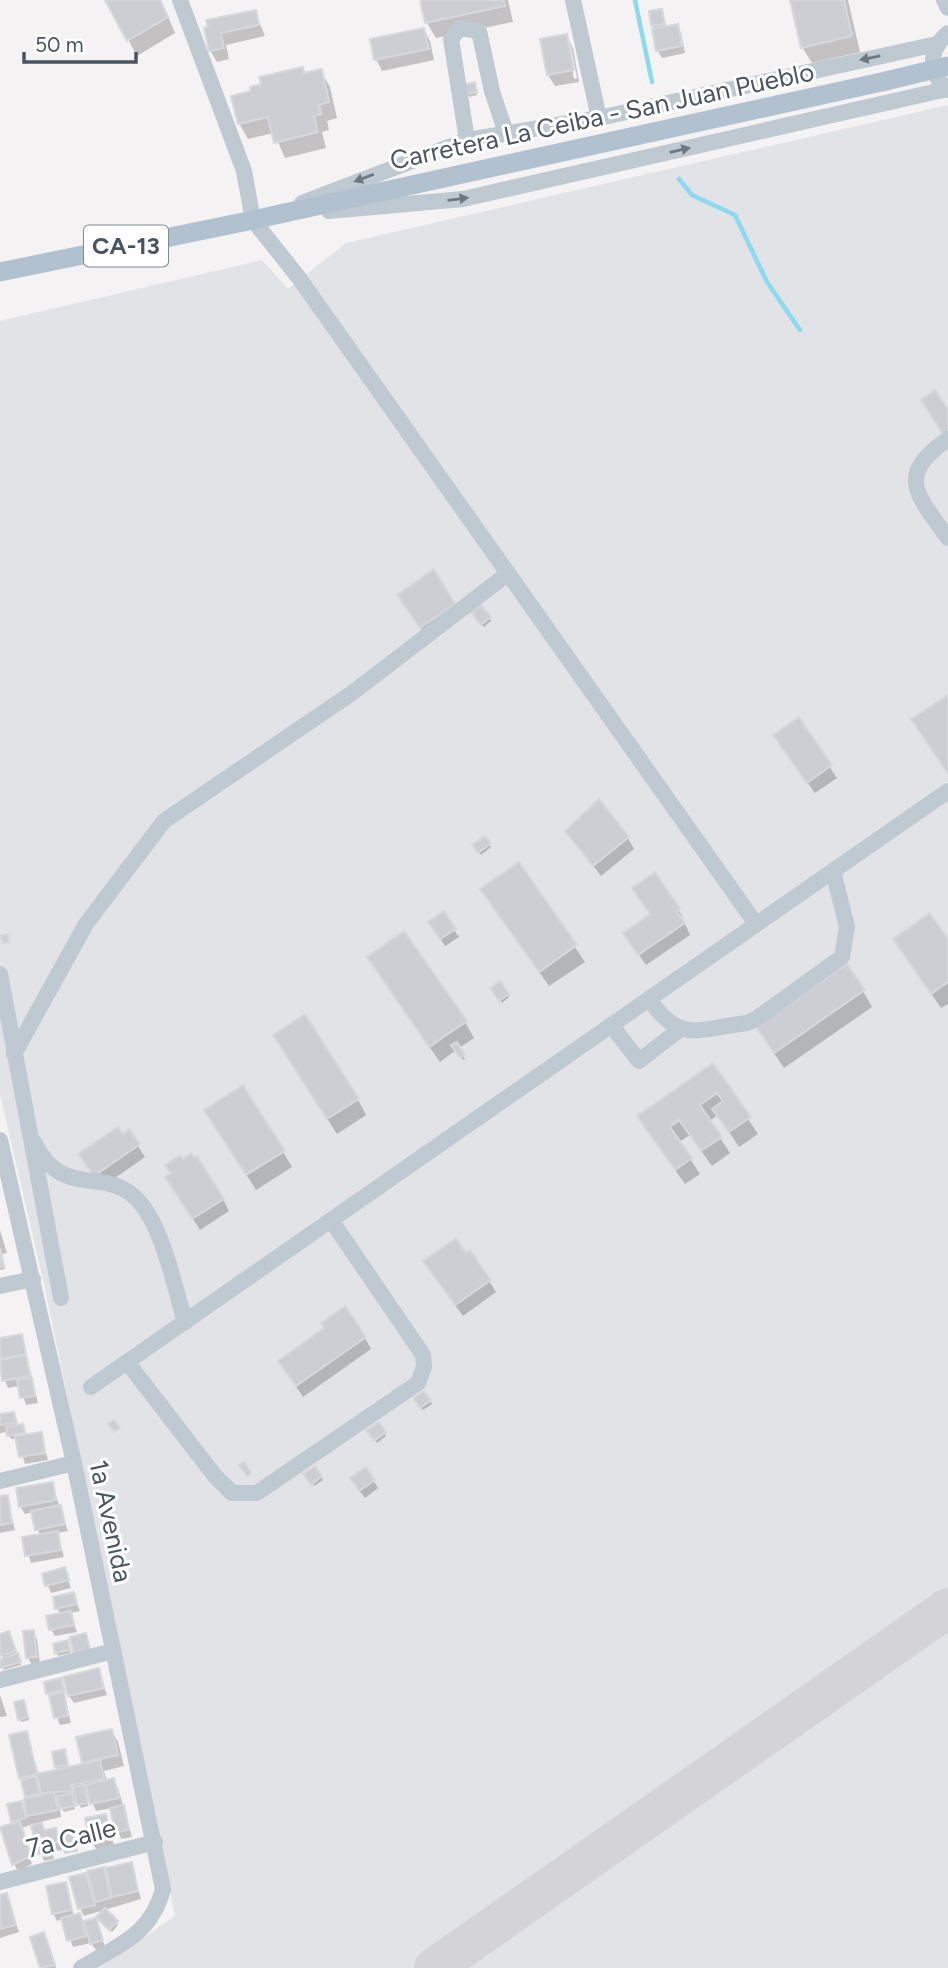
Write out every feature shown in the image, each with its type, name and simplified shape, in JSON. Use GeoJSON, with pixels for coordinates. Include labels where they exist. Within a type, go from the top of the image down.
{"type":"FeatureCollection","features":[{"type":"Feature","properties":{"kind":"main road","name":"Carretera La Ceiba - San Juan Pueblo"},"geometry":{"type":"LineString","coordinates":[[0,272],[260,219],[948,66]]}},
{"type":"Feature","properties":{"kind":"street"},"geometry":{"type":"LineString","coordinates":[[180,0],[260,219],[506,575],[756,924]]}},
{"type":"Feature","properties":{"kind":"street"},"geometry":{"type":"LineString","coordinates":[[573,0],[599,118]]}},
{"type":"Feature","properties":{"kind":"street"},"geometry":{"type":"LineString","coordinates":[[944,0],[948,8]]}},
{"type":"Feature","properties":{"kind":"street"},"geometry":{"type":"LineString","coordinates":[[467,141],[451,39],[460,28],[479,31],[492,91],[506,133]]}},
{"type":"Feature","properties":{"kind":"street","name":"Carretera La Ceiba - San Juan Pueblo"},"geometry":{"type":"LineString","coordinates":[[260,219],[467,141],[599,118],[942,39]]}},
{"type":"Feature","properties":{"kind":"street","name":"CA-13"},"geometry":{"type":"LineString","coordinates":[[942,39],[932,64],[934,74],[948,90]]}},
{"type":"Feature","properties":{"kind":"street","name":"Carretera La Ceiba - San Juan Pueblo"},"geometry":{"type":"LineString","coordinates":[[260,219],[463,199],[948,90]]}},
{"type":"Feature","properties":{"kind":"street"},"geometry":{"type":"LineString","coordinates":[[948,439],[920,460],[916,486],[925,506],[948,538]]}},
{"type":"Feature","properties":{"kind":"street"},"geometry":{"type":"LineString","coordinates":[[15,1054],[86,924],[164,821],[352,694],[506,575]]}},
{"type":"Feature","properties":{"kind":"street"},"geometry":{"type":"LineString","coordinates":[[91,1387],[948,791]]}},
{"type":"Feature","properties":{"kind":"street"},"geometry":{"type":"LineString","coordinates":[[611,1025],[639,1061],[679,1030],[756,1019],[842,957],[847,927],[833,871]]}},
{"type":"Feature","properties":{"kind":"street"},"geometry":{"type":"LineString","coordinates":[[0,974],[26,1124],[61,1298]]}},
{"type":"Feature","properties":{"kind":"street"},"geometry":{"type":"LineString","coordinates":[[649,999],[664,1019],[679,1030]]}},
{"type":"Feature","properties":{"kind":"street"},"geometry":{"type":"LineString","coordinates":[[26,1124],[43,1159],[61,1173],[114,1186],[130,1193],[142,1206],[154,1227],[185,1322]]}},
{"type":"Feature","properties":{"kind":"street","name":"1a Avenida"},"geometry":{"type":"LineString","coordinates":[[0,1140],[74,1463],[163,1889],[156,1913],[132,1937],[81,1968]]}},
{"type":"Feature","properties":{"kind":"street"},"geometry":{"type":"LineString","coordinates":[[127,1362],[215,1476],[232,1493],[245,1495],[257,1493],[418,1383],[424,1367],[423,1355],[331,1220]]}},
{"type":"Feature","properties":{"kind":"street"},"geometry":{"type":"LineString","coordinates":[[0,1286],[33,1279]]}},
{"type":"Feature","properties":{"kind":"street"},"geometry":{"type":"LineString","coordinates":[[0,1481],[74,1463]]}},
{"type":"Feature","properties":{"kind":"street"},"geometry":{"type":"LineString","coordinates":[[0,1680],[113,1651]]}},
{"type":"Feature","properties":{"kind":"street","name":"7a Calle"},"geometry":{"type":"LineString","coordinates":[[0,1882],[155,1842]]}},
{"type":"Feature","properties":{"kind":"shaded area"},"geometry":{"type":"Polygon","coordinates":[[[948,105],[948,1968],[100,1968],[175,1916],[44,1284],[0,1094],[0,321],[262,260],[288,289],[346,243],[948,105]]]}},
{"type":"Feature","properties":{"kind":"building"},"geometry":{"type":"Polygon","coordinates":[[[105,0],[160,0],[168,17],[127,41],[105,0]]]}},
{"type":"Feature","properties":{"kind":"building"},"geometry":{"type":"Polygon","coordinates":[[[420,0],[503,0],[505,6],[425,23],[420,0]]]}},
{"type":"Feature","properties":{"kind":"building"},"geometry":{"type":"Polygon","coordinates":[[[790,0],[844,0],[852,36],[801,48],[790,0]]]}},
{"type":"Feature","properties":{"kind":"building"},"geometry":{"type":"Polygon","coordinates":[[[662,9],[665,24],[651,26],[649,11],[662,9]]]}},
{"type":"Feature","properties":{"kind":"building"},"geometry":{"type":"Polygon","coordinates":[[[256,10],[259,25],[221,33],[224,48],[209,51],[204,28],[208,27],[206,20],[256,10]]]}},
{"type":"Feature","properties":{"kind":"building"},"geometry":{"type":"Polygon","coordinates":[[[678,24],[682,46],[656,51],[652,29],[678,24]]]}},
{"type":"Feature","properties":{"kind":"building"},"geometry":{"type":"Polygon","coordinates":[[[424,28],[429,49],[374,60],[370,39],[424,28]]]}},
{"type":"Feature","properties":{"kind":"building"},"geometry":{"type":"Polygon","coordinates":[[[567,34],[574,70],[547,75],[540,39],[567,34]]]}},
{"type":"Feature","properties":{"kind":"building"},"geometry":{"type":"Polygon","coordinates":[[[303,67],[304,73],[322,69],[329,102],[319,105],[321,114],[314,116],[318,132],[274,143],[268,117],[238,124],[231,96],[251,91],[250,87],[261,84],[259,77],[303,67]]]}},
{"type":"Feature","properties":{"kind":"building"},"geometry":{"type":"Polygon","coordinates":[[[475,82],[477,92],[466,94],[464,85],[475,82]]]}},
{"type":"Feature","properties":{"kind":"building"},"geometry":{"type":"Polygon","coordinates":[[[935,390],[948,409],[948,431],[943,434],[921,400],[935,390]]]}},
{"type":"Feature","properties":{"kind":"building"},"geometry":{"type":"Polygon","coordinates":[[[434,569],[455,604],[420,628],[397,595],[434,569]]]}},
{"type":"Feature","properties":{"kind":"building"},"geometry":{"type":"Polygon","coordinates":[[[481,605],[491,617],[481,625],[471,612],[481,605]]]}},
{"type":"Feature","properties":{"kind":"building"},"geometry":{"type":"Polygon","coordinates":[[[948,695],[948,774],[911,719],[948,695]]]}},
{"type":"Feature","properties":{"kind":"building"},"geometry":{"type":"Polygon","coordinates":[[[799,717],[832,765],[807,783],[773,735],[799,717]]]}},
{"type":"Feature","properties":{"kind":"building"},"geometry":{"type":"Polygon","coordinates":[[[599,799],[629,837],[593,866],[565,831],[599,799]]]}},
{"type":"Feature","properties":{"kind":"building"},"geometry":{"type":"Polygon","coordinates":[[[485,836],[491,843],[478,853],[472,845],[485,836]]]}},
{"type":"Feature","properties":{"kind":"building"},"geometry":{"type":"Polygon","coordinates":[[[519,862],[577,945],[539,972],[480,889],[519,862]]]}},
{"type":"Feature","properties":{"kind":"building"},"geometry":{"type":"Polygon","coordinates":[[[655,872],[680,909],[677,912],[685,923],[638,955],[623,933],[650,914],[632,888],[655,872]]]}},
{"type":"Feature","properties":{"kind":"building"},"geometry":{"type":"Polygon","coordinates":[[[444,911],[456,929],[440,939],[428,922],[444,911]]]}},
{"type":"Feature","properties":{"kind":"building"},"geometry":{"type":"Polygon","coordinates":[[[930,913],[948,939],[948,982],[931,994],[893,939],[930,913]]]}},
{"type":"Feature","properties":{"kind":"building"},"geometry":{"type":"Polygon","coordinates":[[[404,931],[467,1021],[429,1047],[367,957],[404,931]]]}},
{"type":"Feature","properties":{"kind":"building"},"geometry":{"type":"Polygon","coordinates":[[[8,934],[9,942],[2,943],[1,936],[8,934]]]}},
{"type":"Feature","properties":{"kind":"building"},"geometry":{"type":"Polygon","coordinates":[[[847,964],[865,990],[774,1053],[756,1027],[847,964]]]}},
{"type":"Feature","properties":{"kind":"building"},"geometry":{"type":"Polygon","coordinates":[[[500,981],[509,994],[499,1001],[490,988],[500,981]]]}},
{"type":"Feature","properties":{"kind":"building"},"geometry":{"type":"Polygon","coordinates":[[[305,1014],[359,1099],[327,1119],[273,1035],[305,1014]]]}},
{"type":"Feature","properties":{"kind":"building"},"geometry":{"type":"Polygon","coordinates":[[[457,1042],[465,1055],[460,1058],[451,1045],[457,1042]]]}},
{"type":"Feature","properties":{"kind":"building"},"geometry":{"type":"Polygon","coordinates":[[[713,1063],[751,1117],[729,1132],[712,1109],[723,1101],[717,1093],[700,1105],[722,1137],[701,1151],[679,1120],[670,1127],[692,1158],[675,1170],[637,1116],[713,1063]]]}},
{"type":"Feature","properties":{"kind":"building"},"geometry":{"type":"Polygon","coordinates":[[[243,1085],[285,1151],[246,1175],[204,1110],[243,1085]]]}},
{"type":"Feature","properties":{"kind":"building"},"geometry":{"type":"Polygon","coordinates":[[[118,1127],[123,1134],[129,1129],[140,1144],[94,1176],[78,1154],[118,1127]]]}},
{"type":"Feature","properties":{"kind":"building"},"geometry":{"type":"Polygon","coordinates":[[[191,1153],[194,1158],[197,1156],[224,1199],[192,1219],[165,1177],[171,1173],[165,1165],[180,1155],[183,1159],[191,1153]]]}},
{"type":"Feature","properties":{"kind":"building"},"geometry":{"type":"Polygon","coordinates":[[[456,1238],[466,1253],[470,1250],[491,1280],[455,1305],[423,1261],[456,1238]]]}},
{"type":"Feature","properties":{"kind":"building"},"geometry":{"type":"Polygon","coordinates":[[[0,1248],[4,1266],[0,1267],[0,1248]]]}},
{"type":"Feature","properties":{"kind":"building"},"geometry":{"type":"Polygon","coordinates":[[[345,1306],[366,1337],[296,1386],[278,1361],[324,1328],[321,1323],[345,1306]]]}},
{"type":"Feature","properties":{"kind":"building"},"geometry":{"type":"Polygon","coordinates":[[[22,1334],[26,1354],[0,1359],[0,1338],[22,1334]]]}},
{"type":"Feature","properties":{"kind":"building"},"geometry":{"type":"Polygon","coordinates":[[[26,1355],[30,1376],[2,1381],[0,1360],[26,1355]]]}},
{"type":"Feature","properties":{"kind":"building"},"geometry":{"type":"Polygon","coordinates":[[[32,1378],[35,1396],[20,1398],[17,1380],[32,1378]]]}},
{"type":"Feature","properties":{"kind":"building"},"geometry":{"type":"Polygon","coordinates":[[[424,1391],[431,1400],[420,1408],[413,1398],[424,1391]]]}},
{"type":"Feature","properties":{"kind":"building"},"geometry":{"type":"Polygon","coordinates":[[[14,1412],[17,1423],[0,1425],[0,1414],[14,1412]]]}},
{"type":"Feature","properties":{"kind":"building"},"geometry":{"type":"Polygon","coordinates":[[[114,1420],[120,1428],[114,1432],[108,1424],[114,1420]]]}},
{"type":"Feature","properties":{"kind":"building"},"geometry":{"type":"Polygon","coordinates":[[[379,1422],[386,1432],[374,1441],[366,1430],[379,1422]]]}},
{"type":"Feature","properties":{"kind":"building"},"geometry":{"type":"Polygon","coordinates":[[[23,1424],[25,1433],[7,1436],[6,1427],[23,1424]]]}},
{"type":"Feature","properties":{"kind":"building"},"geometry":{"type":"Polygon","coordinates":[[[42,1432],[45,1453],[19,1457],[15,1436],[42,1432]]]}},
{"type":"Feature","properties":{"kind":"building"},"geometry":{"type":"Polygon","coordinates":[[[244,1462],[251,1473],[247,1476],[239,1465],[244,1462]]]}},
{"type":"Feature","properties":{"kind":"building"},"geometry":{"type":"Polygon","coordinates":[[[315,1466],[322,1476],[311,1485],[303,1474],[315,1466]]]}},
{"type":"Feature","properties":{"kind":"building"},"geometry":{"type":"Polygon","coordinates":[[[366,1467],[375,1480],[359,1491],[350,1478],[366,1467]]]}},
{"type":"Feature","properties":{"kind":"building"},"geometry":{"type":"Polygon","coordinates":[[[53,1482],[56,1500],[19,1507],[16,1488],[53,1482]]]}},
{"type":"Feature","properties":{"kind":"building"},"geometry":{"type":"Polygon","coordinates":[[[8,1495],[12,1523],[0,1525],[0,1496],[8,1495]]]}},
{"type":"Feature","properties":{"kind":"building"},"geometry":{"type":"Polygon","coordinates":[[[61,1505],[65,1524],[35,1530],[31,1511],[61,1505]]]}},
{"type":"Feature","properties":{"kind":"building"},"geometry":{"type":"Polygon","coordinates":[[[58,1531],[61,1550],[25,1556],[22,1537],[58,1531]]]}},
{"type":"Feature","properties":{"kind":"building"},"geometry":{"type":"Polygon","coordinates":[[[65,1567],[69,1580],[45,1586],[42,1574],[65,1567]]]}},
{"type":"Feature","properties":{"kind":"building"},"geometry":{"type":"Polygon","coordinates":[[[74,1592],[77,1604],[55,1609],[53,1597],[74,1592]]]}},
{"type":"Feature","properties":{"kind":"building"},"geometry":{"type":"Polygon","coordinates":[[[71,1611],[74,1625],[49,1630],[46,1616],[71,1611]]]}},
{"type":"Feature","properties":{"kind":"building"},"geometry":{"type":"Polygon","coordinates":[[[34,1630],[37,1657],[26,1658],[23,1631],[34,1630]]]}},
{"type":"Feature","properties":{"kind":"building"},"geometry":{"type":"Polygon","coordinates":[[[9,1631],[16,1651],[0,1656],[0,1634],[9,1631]]]}},
{"type":"Feature","properties":{"kind":"building"},"geometry":{"type":"Polygon","coordinates":[[[86,1633],[90,1650],[73,1653],[70,1637],[86,1633]]]}},
{"type":"Feature","properties":{"kind":"building"},"geometry":{"type":"Polygon","coordinates":[[[68,1640],[70,1650],[55,1653],[53,1644],[68,1640]]]}},
{"type":"Feature","properties":{"kind":"building"},"geometry":{"type":"Polygon","coordinates":[[[18,1653],[21,1662],[0,1668],[0,1659],[18,1653]]]}},
{"type":"Feature","properties":{"kind":"building"},"geometry":{"type":"Polygon","coordinates":[[[99,1668],[104,1688],[68,1696],[63,1677],[99,1668]]]}},
{"type":"Feature","properties":{"kind":"building"},"geometry":{"type":"Polygon","coordinates":[[[61,1678],[64,1690],[46,1694],[44,1682],[61,1678]]]}},
{"type":"Feature","properties":{"kind":"building"},"geometry":{"type":"Polygon","coordinates":[[[64,1692],[68,1716],[54,1718],[49,1695],[64,1692]]]}},
{"type":"Feature","properties":{"kind":"building"},"geometry":{"type":"Polygon","coordinates":[[[24,1700],[28,1717],[18,1720],[14,1702],[24,1700]]]}},
{"type":"Feature","properties":{"kind":"building"},"geometry":{"type":"Polygon","coordinates":[[[112,1729],[118,1755],[82,1763],[76,1737],[112,1729]]]}},
{"type":"Feature","properties":{"kind":"building"},"geometry":{"type":"Polygon","coordinates":[[[27,1731],[37,1774],[19,1778],[9,1735],[27,1731]]]}},
{"type":"Feature","properties":{"kind":"building"},"geometry":{"type":"Polygon","coordinates":[[[65,1749],[68,1765],[55,1767],[52,1752],[65,1749]]]}},
{"type":"Feature","properties":{"kind":"building"},"geometry":{"type":"Polygon","coordinates":[[[100,1760],[104,1779],[71,1785],[73,1791],[41,1793],[37,1774],[100,1760]]]}},
{"type":"Feature","properties":{"kind":"building"},"geometry":{"type":"Polygon","coordinates":[[[36,1776],[40,1794],[25,1797],[21,1780],[36,1776]]]}},
{"type":"Feature","properties":{"kind":"building"},"geometry":{"type":"Polygon","coordinates":[[[114,1778],[119,1798],[90,1804],[86,1785],[114,1778]]]}},
{"type":"Feature","properties":{"kind":"building"},"geometry":{"type":"Polygon","coordinates":[[[84,1785],[88,1803],[77,1805],[73,1787],[84,1785]]]}},
{"type":"Feature","properties":{"kind":"building"},"geometry":{"type":"Polygon","coordinates":[[[54,1792],[58,1810],[27,1816],[24,1799],[54,1792]]]}},
{"type":"Feature","properties":{"kind":"building"},"geometry":{"type":"Polygon","coordinates":[[[72,1793],[75,1806],[60,1809],[57,1796],[72,1793]]]}},
{"type":"Feature","properties":{"kind":"building"},"geometry":{"type":"Polygon","coordinates":[[[22,1801],[26,1818],[11,1822],[7,1804],[22,1801]]]}},
{"type":"Feature","properties":{"kind":"building"},"geometry":{"type":"Polygon","coordinates":[[[124,1805],[129,1830],[115,1832],[110,1808],[124,1805]]]}},
{"type":"Feature","properties":{"kind":"building"},"geometry":{"type":"Polygon","coordinates":[[[106,1814],[111,1838],[90,1843],[85,1818],[106,1814]]]}},
{"type":"Feature","properties":{"kind":"building"},"geometry":{"type":"Polygon","coordinates":[[[20,1821],[31,1856],[12,1865],[0,1827],[20,1821]]]}},
{"type":"Feature","properties":{"kind":"building"},"geometry":{"type":"Polygon","coordinates":[[[42,1823],[44,1830],[56,1828],[59,1842],[49,1844],[51,1852],[38,1854],[31,1825],[42,1823]]]}},
{"type":"Feature","properties":{"kind":"building"},"geometry":{"type":"Polygon","coordinates":[[[73,1832],[77,1851],[65,1853],[61,1835],[73,1832]]]}},
{"type":"Feature","properties":{"kind":"building"},"geometry":{"type":"Polygon","coordinates":[[[132,1862],[138,1891],[112,1897],[106,1868],[132,1862]]]}},
{"type":"Feature","properties":{"kind":"building"},"geometry":{"type":"Polygon","coordinates":[[[104,1867],[111,1898],[95,1902],[87,1871],[104,1867]]]}},
{"type":"Feature","properties":{"kind":"building"},"geometry":{"type":"Polygon","coordinates":[[[86,1873],[95,1905],[78,1909],[69,1877],[86,1873]]]}},
{"type":"Feature","properties":{"kind":"building"},"geometry":{"type":"Polygon","coordinates":[[[66,1882],[72,1910],[52,1914],[46,1886],[66,1882]]]}},
{"type":"Feature","properties":{"kind":"building"},"geometry":{"type":"Polygon","coordinates":[[[7,1893],[16,1925],[0,1929],[0,1895],[7,1893]]]}},
{"type":"Feature","properties":{"kind":"building"},"geometry":{"type":"Polygon","coordinates":[[[105,1908],[118,1921],[109,1930],[96,1917],[105,1908]]]}},
{"type":"Feature","properties":{"kind":"building"},"geometry":{"type":"Polygon","coordinates":[[[80,1913],[86,1936],[67,1941],[61,1918],[80,1913]]]}},
{"type":"Feature","properties":{"kind":"building"},"geometry":{"type":"Polygon","coordinates":[[[96,1918],[103,1940],[90,1944],[84,1921],[96,1918]]]}},
{"type":"Feature","properties":{"kind":"building"},"geometry":{"type":"Polygon","coordinates":[[[44,1932],[55,1965],[40,1968],[30,1937],[44,1932]]]}},
{"type":"Feature","properties":{"kind":"waterway"},"geometry":{"type":"LineString","coordinates":[[635,0],[652,82]]}},
{"type":"Feature","properties":{"kind":"waterway"},"geometry":{"type":"LineString","coordinates":[[679,179],[692,195],[735,215],[767,282],[800,330]]}},
{"type":"Feature","properties":{"kind":"taxiway"},"geometry":{"type":"LineString","coordinates":[[434,1968],[948,1608]]}}]}
